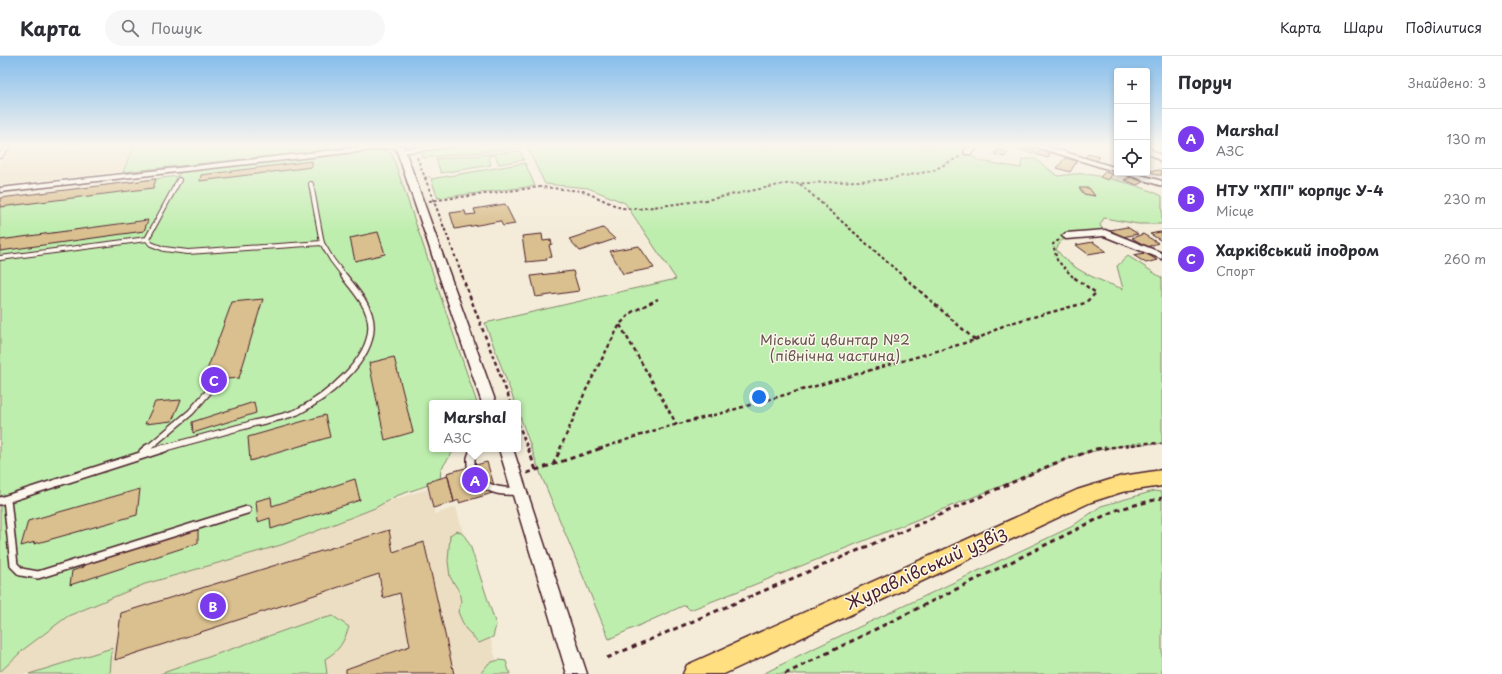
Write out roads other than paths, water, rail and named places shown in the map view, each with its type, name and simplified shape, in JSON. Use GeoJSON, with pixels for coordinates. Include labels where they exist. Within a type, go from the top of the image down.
{"type":"FeatureCollection","features":[{"type":"Feature","properties":{"kind":"main road","name":"Журавлівський узвіз"},"geometry":{"type":"LineString","coordinates":[[696,674],[1084,496],[1110,486],[1140,480],[1162,478]]}},
{"type":"Feature","properties":{"kind":"street"},"geometry":{"type":"LineString","coordinates":[[0,190],[150,174]]}},
{"type":"Feature","properties":{"kind":"street"},"geometry":{"type":"LineString","coordinates":[[409,174],[488,400]]}},
{"type":"Feature","properties":{"kind":"street"},"geometry":{"type":"LineString","coordinates":[[1136,176],[1162,184]]}},
{"type":"Feature","properties":{"kind":"street"},"geometry":{"type":"LineString","coordinates":[[1066,236],[1105,233],[1162,256]]}},
{"type":"Feature","properties":{"kind":"street"},"geometry":{"type":"LineString","coordinates":[[507,452],[577,674]]}},
{"type":"Feature","properties":{"kind":"lane"},"geometry":{"type":"LineString","coordinates":[[147,239],[180,180]]}},
{"type":"Feature","properties":{"kind":"lane"},"geometry":{"type":"LineString","coordinates":[[247,510],[38,575],[18,572],[14,565],[4,500],[139,455],[296,412],[330,391],[351,371],[362,356],[368,342],[371,328],[368,310],[335,267],[322,243],[311,184]]}},
{"type":"Feature","properties":{"kind":"lane"},"geometry":{"type":"LineString","coordinates":[[147,239],[150,244],[155,247],[184,252],[322,243]]}},
{"type":"Feature","properties":{"kind":"lane"},"geometry":{"type":"LineString","coordinates":[[0,258],[147,239]]}},
{"type":"Feature","properties":{"kind":"lane"},"geometry":{"type":"LineString","coordinates":[[139,455],[166,435],[191,412],[215,384]]}},
{"type":"Feature","properties":{"kind":"lane"},"geometry":{"type":"LineString","coordinates":[[471,465],[473,452]]}},
{"type":"Feature","properties":{"kind":"lane"},"geometry":{"type":"LineString","coordinates":[[480,482],[501,492],[518,484]]}},
{"type":"Feature","properties":{"kind":"place","name":"Харківський іподром"},"geometry":{"type":"Point","coordinates":[214,380]}},
{"type":"Feature","properties":{"kind":"place","name":"Marshal"},"geometry":{"type":"Point","coordinates":[475,480]}},
{"type":"Feature","properties":{"kind":"place","name":"НТУ \"ХПІ\" корпус У-4"},"geometry":{"type":"Point","coordinates":[213,606]}},
{"type":"Feature","properties":{"kind":"park label","name":"Міський цвинтар №2 (північна частина)"},"geometry":{"type":"Point","coordinates":[835,348]}}]}
